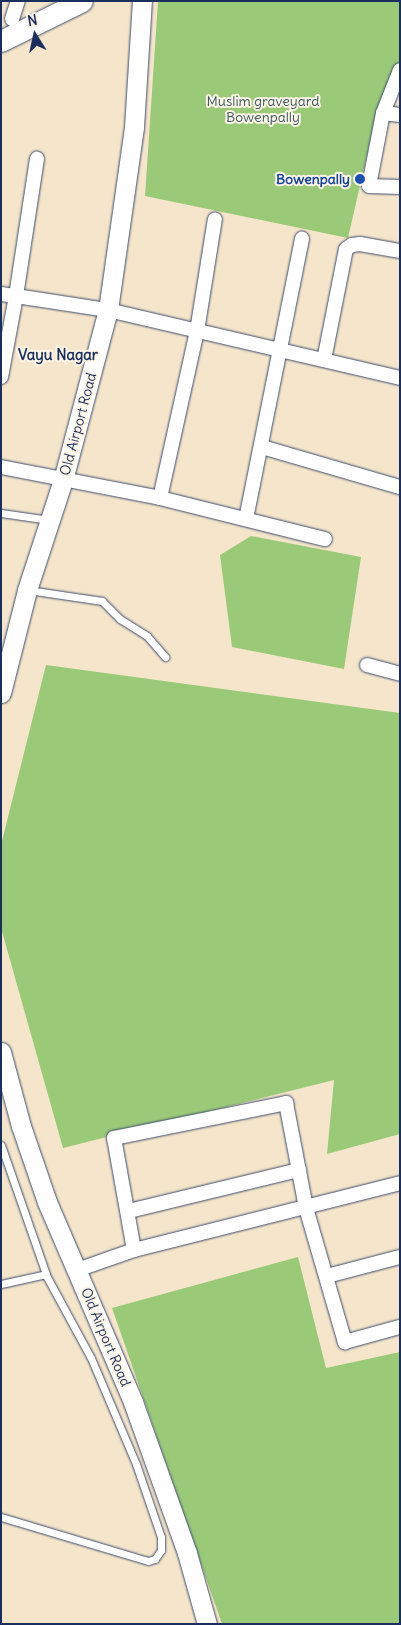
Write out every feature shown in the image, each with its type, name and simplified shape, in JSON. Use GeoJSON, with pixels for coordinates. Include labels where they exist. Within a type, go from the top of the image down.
{"type":"FeatureCollection","features":[{"type":"Feature","properties":{"kind":"main road"},"geometry":{"type":"LineString","coordinates":[[11,15],[49,1]]}},
{"type":"Feature","properties":{"kind":"main road"},"geometry":{"type":"LineString","coordinates":[[1,41],[82,1]]}},
{"type":"Feature","properties":{"kind":"main road","name":"Old Airport Road"},"geometry":{"type":"LineString","coordinates":[[1,692],[27,590],[63,480],[108,310],[134,127],[142,1]]}},
{"type":"Feature","properties":{"kind":"main road","name":"Old Airport Road"},"geometry":{"type":"LineString","coordinates":[[1,1052],[21,1126],[47,1202],[133,1402],[187,1553],[207,1624]]}},
{"type":"Feature","properties":{"kind":"street"},"geometry":{"type":"LineString","coordinates":[[399,73],[383,113],[369,186],[400,187]]}},
{"type":"Feature","properties":{"kind":"street"},"geometry":{"type":"LineString","coordinates":[[383,113],[400,115]]}},
{"type":"Feature","properties":{"kind":"street"},"geometry":{"type":"LineString","coordinates":[[2,380],[37,159]]}},
{"type":"Feature","properties":{"kind":"street"},"geometry":{"type":"LineString","coordinates":[[160,498],[197,331],[215,219]]}},
{"type":"Feature","properties":{"kind":"street"},"geometry":{"type":"LineString","coordinates":[[246,519],[262,447],[302,239]]}},
{"type":"Feature","properties":{"kind":"street"},"geometry":{"type":"LineString","coordinates":[[324,360],[346,249],[352,245],[360,244],[400,251]]}},
{"type":"Feature","properties":{"kind":"street"},"geometry":{"type":"LineString","coordinates":[[1,294],[108,310],[400,378]]}},
{"type":"Feature","properties":{"kind":"street"},"geometry":{"type":"LineString","coordinates":[[262,447],[400,487]]}},
{"type":"Feature","properties":{"kind":"street"},"geometry":{"type":"LineString","coordinates":[[1,467],[160,498],[325,539]]}},
{"type":"Feature","properties":{"kind":"street"},"geometry":{"type":"LineString","coordinates":[[367,665],[400,674]]}},
{"type":"Feature","properties":{"kind":"street"},"geometry":{"type":"LineString","coordinates":[[134,1250],[129,1211],[114,1138],[286,1103],[306,1208],[345,1342],[400,1327]]}},
{"type":"Feature","properties":{"kind":"street"},"geometry":{"type":"LineString","coordinates":[[129,1211],[299,1170]]}},
{"type":"Feature","properties":{"kind":"street"},"geometry":{"type":"LineString","coordinates":[[77,1270],[134,1250],[400,1183]]}},
{"type":"Feature","properties":{"kind":"street"},"geometry":{"type":"LineString","coordinates":[[327,1276],[400,1257]]}},
{"type":"Feature","properties":{"kind":"lane"},"geometry":{"type":"LineString","coordinates":[[1,513],[49,520]]}},
{"type":"Feature","properties":{"kind":"lane"},"geometry":{"type":"LineString","coordinates":[[27,590],[102,601],[131,628],[147,636],[165,657]]}},
{"type":"Feature","properties":{"kind":"lane"},"geometry":{"type":"LineString","coordinates":[[1,1145],[46,1274],[91,1358],[136,1464],[161,1537],[160,1550],[155,1559],[148,1561],[1,1516]]}},
{"type":"Feature","properties":{"kind":"lane"},"geometry":{"type":"LineString","coordinates":[[1,1284],[46,1274]]}},
{"type":"Feature","properties":{"kind":"green space","name":"Muslim graveyard Bowenpally"},"geometry":{"type":"Polygon","coordinates":[[[158,1],[400,1],[400,61],[373,129],[348,238],[145,196],[158,1]]]}},
{"type":"Feature","properties":{"kind":"green space"},"geometry":{"type":"Polygon","coordinates":[[[251,536],[361,557],[344,669],[232,647],[220,555],[251,536]]]}},
{"type":"Feature","properties":{"kind":"green space"},"geometry":{"type":"Polygon","coordinates":[[[46,665],[400,713],[400,1134],[327,1154],[334,1080],[63,1148],[1,928],[1,845],[46,665]]]}},
{"type":"Feature","properties":{"kind":"green space"},"geometry":{"type":"Polygon","coordinates":[[[298,1257],[326,1368],[400,1352],[400,1624],[222,1624],[112,1308],[298,1257]]]}},
{"type":"Feature","properties":{"kind":"place","name":"Bowenpally"},"geometry":{"type":"Point","coordinates":[360,179]}},
{"type":"Feature","properties":{"kind":"district","name":"Vayu Nagar"},"geometry":{"type":"Point","coordinates":[58,355]}}]}
